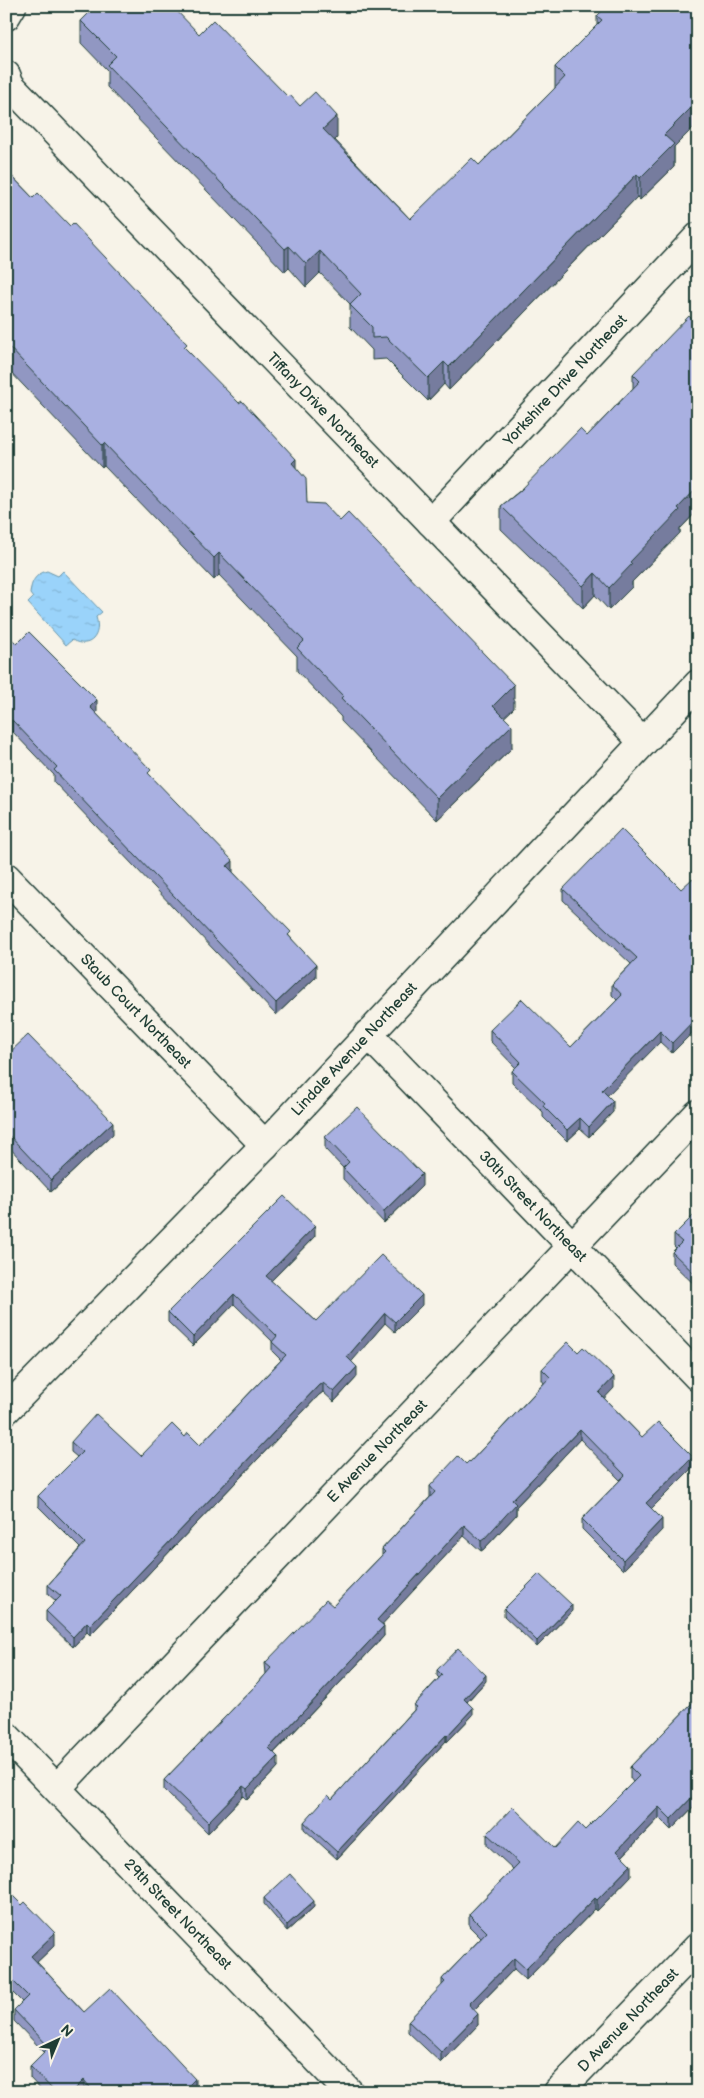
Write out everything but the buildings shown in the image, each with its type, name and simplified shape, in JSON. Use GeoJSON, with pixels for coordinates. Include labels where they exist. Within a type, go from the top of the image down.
{"type":"FeatureCollection","features":[{"type":"Feature","properties":{"kind":"street"},"geometry":{"type":"LineString","coordinates":[[6,16],[12,6]]}},
{"type":"Feature","properties":{"kind":"street","name":"Tiffany Drive Northeast"},"geometry":{"type":"LineString","coordinates":[[6,75],[10,85],[643,742]]}},
{"type":"Feature","properties":{"kind":"street","name":"Yorkshire Drive Northeast"},"geometry":{"type":"LineString","coordinates":[[432,522],[698,237]]}},
{"type":"Feature","properties":{"kind":"street","name":"Lindale Avenue Northeast"},"geometry":{"type":"LineString","coordinates":[[6,1410],[265,1145],[698,684]]}},
{"type":"Feature","properties":{"kind":"street","name":"Staub Court Northeast"},"geometry":{"type":"LineString","coordinates":[[6,877],[265,1145]]}},
{"type":"Feature","properties":{"kind":"street","name":"30th Street Northeast"},"geometry":{"type":"LineString","coordinates":[[368,1034],[698,1377]]}},
{"type":"Feature","properties":{"kind":"street","name":"E Avenue Northeast"},"geometry":{"type":"LineString","coordinates":[[57,1788],[698,1114]]}},
{"type":"Feature","properties":{"kind":"street","name":"29th Street Northeast"},"geometry":{"type":"LineString","coordinates":[[6,1736],[348,2092]]}},
{"type":"Feature","properties":{"kind":"street","name":"D Avenue Northeast"},"geometry":{"type":"LineString","coordinates":[[558,2092],[698,1947]]}},
{"type":"Feature","properties":{"kind":"water"},"geometry":{"type":"Polygon","coordinates":[[[47,571],[58,576],[63,571],[102,612],[96,617],[96,635],[89,642],[78,643],[72,640],[66,645],[28,603],[33,598],[30,594],[34,579],[39,574],[47,571]]]}}]}
